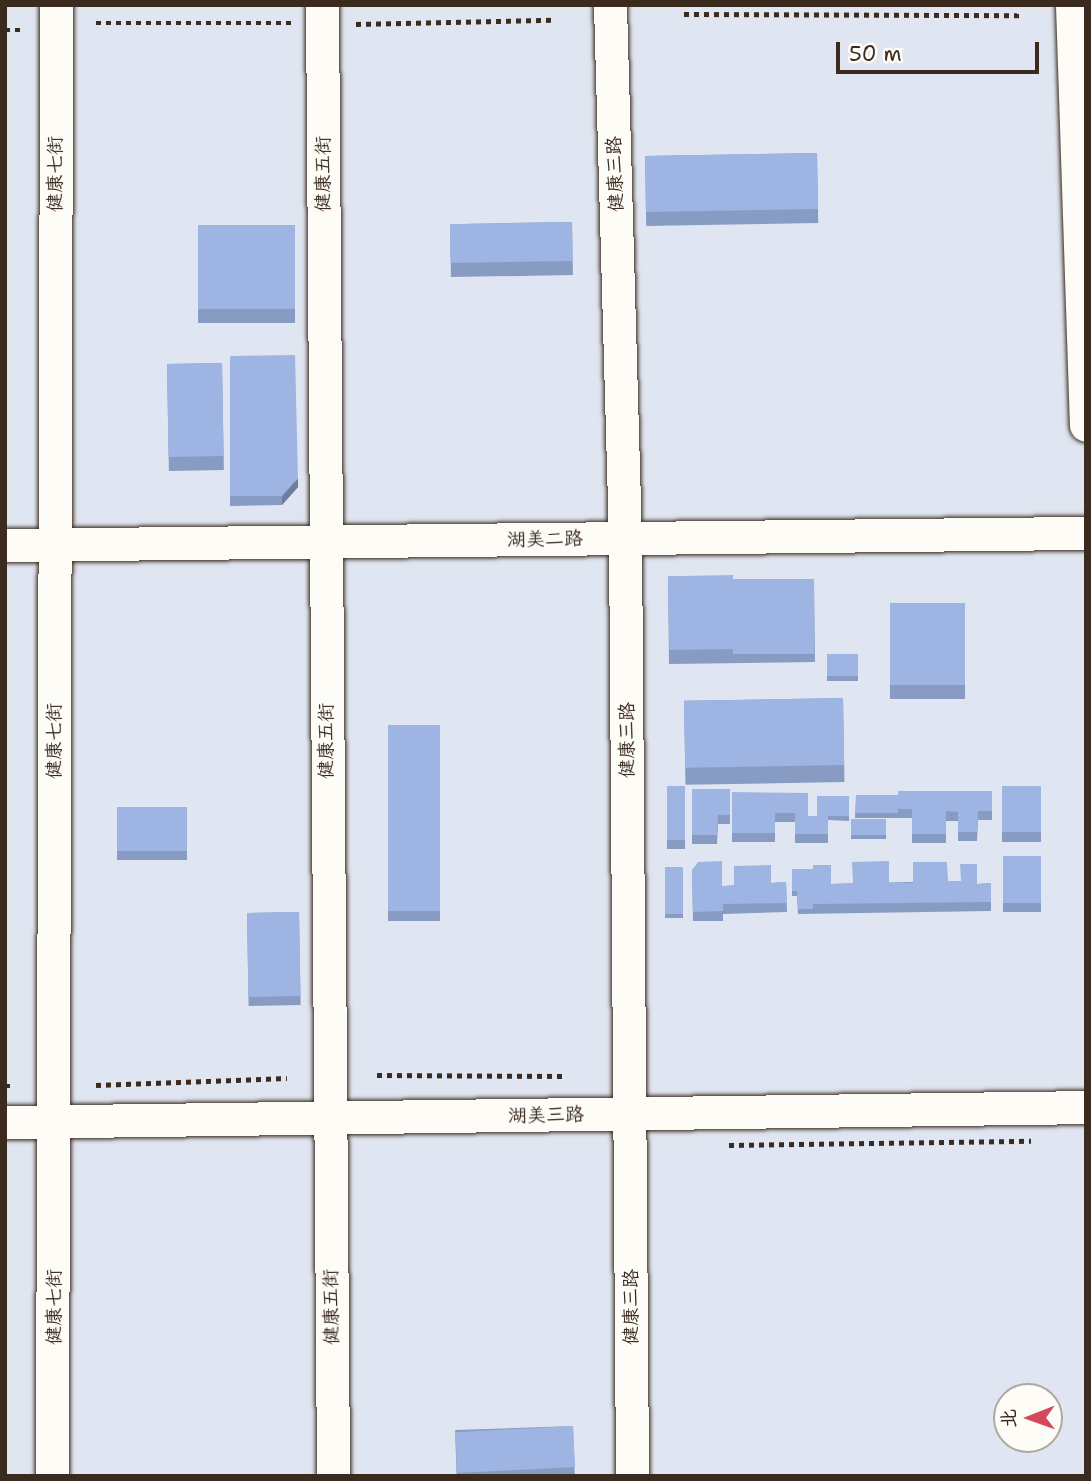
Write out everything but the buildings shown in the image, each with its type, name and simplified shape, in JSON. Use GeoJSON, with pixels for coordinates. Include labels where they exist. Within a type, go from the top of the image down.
{"type":"FeatureCollection","features":[{"type":"Feature","properties":{"kind":"street","name":"健康七街"},"geometry":{"type":"LineString","coordinates":[[52,1476],[55,1122],[55,5]]}},
{"type":"Feature","properties":{"kind":"street","name":"健康五街"},"geometry":{"type":"LineString","coordinates":[[322,5],[328,1118],[333,1476]]}},
{"type":"Feature","properties":{"kind":"street","name":"健康三路"},"geometry":{"type":"LineString","coordinates":[[610,5],[625,538],[632,1476]]}},
{"type":"Feature","properties":{"kind":"street"},"geometry":{"type":"LineString","coordinates":[[1072,5],[1086,425]]}},
{"type":"Feature","properties":{"kind":"street","name":"湖美二路"},"geometry":{"type":"LineString","coordinates":[[5,545],[1086,533]]}},
{"type":"Feature","properties":{"kind":"street","name":"湖美三路"},"geometry":{"type":"LineString","coordinates":[[5,1122],[1086,1107]]}},
{"type":"Feature","properties":{"kind":"path"},"geometry":{"type":"LineString","coordinates":[[684,15],[1020,15]]}},
{"type":"Feature","properties":{"kind":"path"},"geometry":{"type":"LineString","coordinates":[[356,24],[553,20]]}},
{"type":"Feature","properties":{"kind":"path"},"geometry":{"type":"LineString","coordinates":[[96,23],[292,23]]}},
{"type":"Feature","properties":{"kind":"path"},"geometry":{"type":"LineString","coordinates":[[5,30],[21,30]]}},
{"type":"Feature","properties":{"kind":"path"},"geometry":{"type":"LineString","coordinates":[[377,1075],[567,1076]]}},
{"type":"Feature","properties":{"kind":"path"},"geometry":{"type":"LineString","coordinates":[[96,1085],[287,1078]]}},
{"type":"Feature","properties":{"kind":"path"},"geometry":{"type":"LineString","coordinates":[[5,1086],[15,1086]]}},
{"type":"Feature","properties":{"kind":"path"},"geometry":{"type":"LineString","coordinates":[[720,1145],[1031,1141]]}}]}
